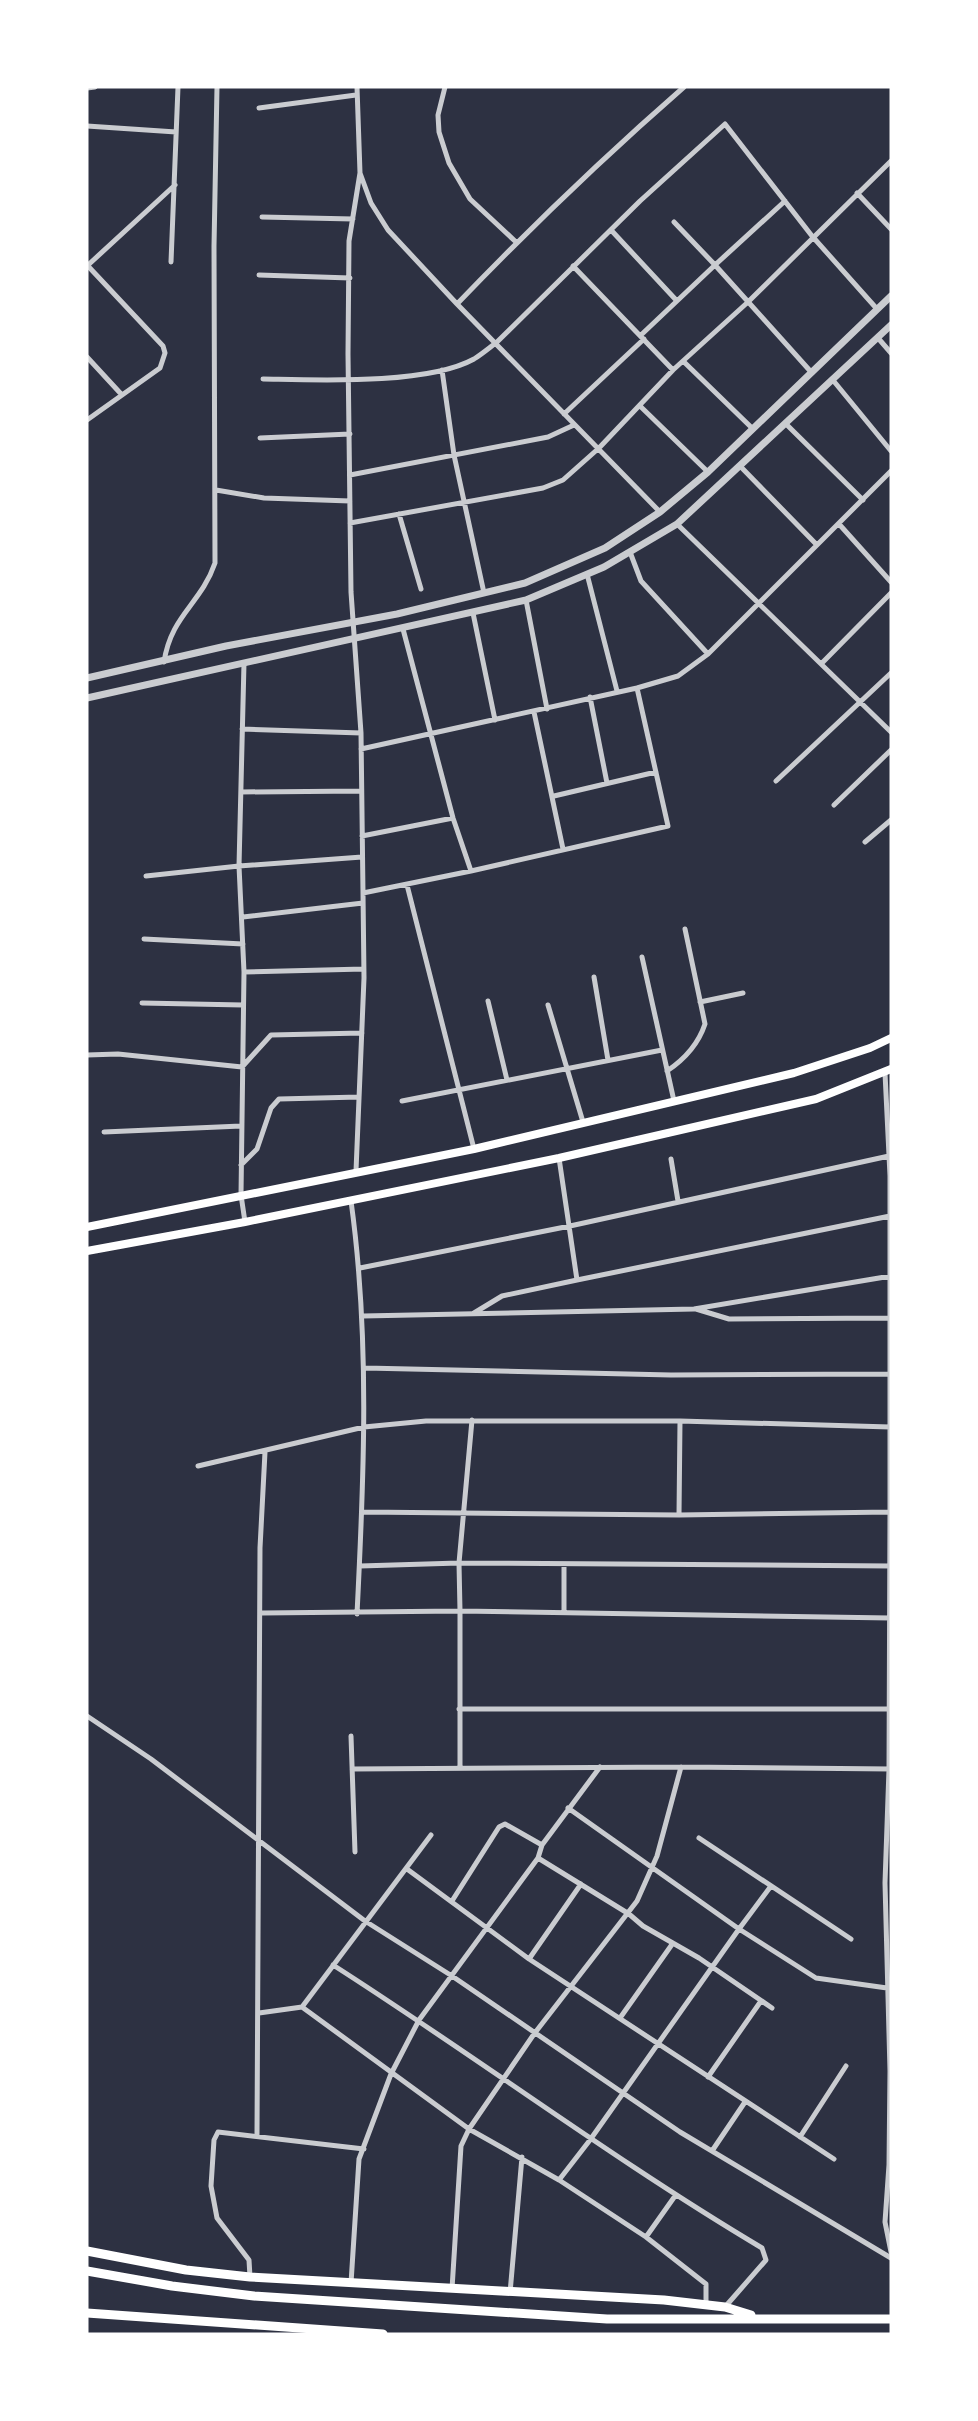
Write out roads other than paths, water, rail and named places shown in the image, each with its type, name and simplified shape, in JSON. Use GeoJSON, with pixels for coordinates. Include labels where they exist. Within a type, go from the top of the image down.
{"type":"FeatureCollection","features":[{"type":"Feature","properties":{"kind":"highway"},"geometry":{"type":"LineString","coordinates":[[87,2251],[186,2270],[250,2277],[706,2305],[725,2307],[759,2318]]}},
{"type":"Feature","properties":{"kind":"highway"},"geometry":{"type":"LineString","coordinates":[[87,2271],[172,2286],[355,2303],[607,2319],[891,2319]]}},
{"type":"Feature","properties":{"kind":"highway"},"geometry":{"type":"LineString","coordinates":[[87,2313],[383,2334]]}},
{"type":"Feature","properties":{"kind":"main road"},"geometry":{"type":"LineString","coordinates":[[87,1227],[474,1149],[794,1073],[870,1048],[891,1038]]}},
{"type":"Feature","properties":{"kind":"main road"},"geometry":{"type":"LineString","coordinates":[[87,1251],[245,1222],[560,1158],[816,1099],[888,1071]]}},
{"type":"Feature","properties":{"kind":"street"},"geometry":{"type":"LineString","coordinates":[[87,88],[95,87]]}},
{"type":"Feature","properties":{"kind":"street"},"geometry":{"type":"LineString","coordinates":[[171,262],[178,87]]}},
{"type":"Feature","properties":{"kind":"street"},"geometry":{"type":"LineString","coordinates":[[164,662],[174,627],[205,586],[215,563],[214,246],[217,87]]}},
{"type":"Feature","properties":{"kind":"street"},"geometry":{"type":"LineString","coordinates":[[356,1171],[364,969],[361,733],[351,592],[349,241],[360,173],[357,87]]}},
{"type":"Feature","properties":{"kind":"street"},"geometry":{"type":"LineString","coordinates":[[445,87],[438,115],[439,132],[449,163],[470,199],[516,242]]}},
{"type":"Feature","properties":{"kind":"street"},"geometry":{"type":"LineString","coordinates":[[457,304],[516,242],[631,133],[684,87]]}},
{"type":"Feature","properties":{"kind":"street"},"geometry":{"type":"LineString","coordinates":[[259,108],[356,95]]}},
{"type":"Feature","properties":{"kind":"street"},"geometry":{"type":"LineString","coordinates":[[263,379],[350,380],[442,370],[474,359],[497,342],[573,266],[724,124],[812,236],[877,309]]}},
{"type":"Feature","properties":{"kind":"street"},"geometry":{"type":"LineString","coordinates":[[87,126],[176,132]]}},
{"type":"Feature","properties":{"kind":"street"},"geometry":{"type":"LineString","coordinates":[[350,523],[543,488],[563,480],[599,448],[673,370],[748,302],[812,236],[891,161]]}},
{"type":"Feature","properties":{"kind":"street"},"geometry":{"type":"LineString","coordinates":[[360,173],[371,203],[388,230],[660,512]]}},
{"type":"Feature","properties":{"kind":"street"},"geometry":{"type":"LineString","coordinates":[[87,420],[160,368],[165,353],[163,346],[87,266],[175,185]]}},
{"type":"Feature","properties":{"kind":"street"},"geometry":{"type":"LineString","coordinates":[[857,193],[891,229]]}},
{"type":"Feature","properties":{"kind":"street"},"geometry":{"type":"LineString","coordinates":[[564,414],[677,301],[785,201]]}},
{"type":"Feature","properties":{"kind":"street"},"geometry":{"type":"LineString","coordinates":[[262,217],[352,219]]}},
{"type":"Feature","properties":{"kind":"street"},"geometry":{"type":"LineString","coordinates":[[674,222],[812,373]]}},
{"type":"Feature","properties":{"kind":"street"},"geometry":{"type":"LineString","coordinates":[[611,230],[677,301]]}},
{"type":"Feature","properties":{"kind":"street"},"geometry":{"type":"LineString","coordinates":[[573,266],[673,370]]}},
{"type":"Feature","properties":{"kind":"street"},"geometry":{"type":"LineString","coordinates":[[259,275],[350,278]]}},
{"type":"Feature","properties":{"kind":"street"},"geometry":{"type":"LineString","coordinates":[[87,678],[525,582],[605,548],[660,512],[708,472],[891,296]]}},
{"type":"Feature","properties":{"kind":"street"},"geometry":{"type":"LineString","coordinates":[[87,698],[526,600],[587,574],[678,524],[891,325]]}},
{"type":"Feature","properties":{"kind":"street"},"geometry":{"type":"LineString","coordinates":[[878,338],[891,353]]}},
{"type":"Feature","properties":{"kind":"street"},"geometry":{"type":"LineString","coordinates":[[87,357],[122,395]]}},
{"type":"Feature","properties":{"kind":"street"},"geometry":{"type":"LineString","coordinates":[[683,361],[753,429]]}},
{"type":"Feature","properties":{"kind":"street"},"geometry":{"type":"LineString","coordinates":[[442,370],[454,455],[484,592]]}},
{"type":"Feature","properties":{"kind":"street"},"geometry":{"type":"LineString","coordinates":[[832,379],[891,451]]}},
{"type":"Feature","properties":{"kind":"street"},"geometry":{"type":"LineString","coordinates":[[640,406],[708,472]]}},
{"type":"Feature","properties":{"kind":"street"},"geometry":{"type":"LineString","coordinates":[[785,423],[862,500]]}},
{"type":"Feature","properties":{"kind":"street"},"geometry":{"type":"LineString","coordinates":[[350,474],[548,437],[574,425]]}},
{"type":"Feature","properties":{"kind":"street"},"geometry":{"type":"LineString","coordinates":[[260,438],[350,434]]}},
{"type":"Feature","properties":{"kind":"street"},"geometry":{"type":"LineString","coordinates":[[740,466],[816,544]]}},
{"type":"Feature","properties":{"kind":"street"},"geometry":{"type":"LineString","coordinates":[[361,749],[430,732],[534,712],[678,676],[708,654],[891,471]]}},
{"type":"Feature","properties":{"kind":"street"},"geometry":{"type":"LineString","coordinates":[[216,490],[264,498],[350,501]]}},
{"type":"Feature","properties":{"kind":"street"},"geometry":{"type":"LineString","coordinates":[[399,514],[421,589]]}},
{"type":"Feature","properties":{"kind":"street"},"geometry":{"type":"LineString","coordinates":[[678,524],[891,732]]}},
{"type":"Feature","properties":{"kind":"street"},"geometry":{"type":"LineString","coordinates":[[839,524],[891,582]]}},
{"type":"Feature","properties":{"kind":"street"},"geometry":{"type":"LineString","coordinates":[[630,552],[641,581],[708,654]]}},
{"type":"Feature","properties":{"kind":"street"},"geometry":{"type":"LineString","coordinates":[[587,574],[617,692]]}},
{"type":"Feature","properties":{"kind":"street"},"geometry":{"type":"LineString","coordinates":[[822,663],[891,593]]}},
{"type":"Feature","properties":{"kind":"street"},"geometry":{"type":"LineString","coordinates":[[526,600],[547,709]]}},
{"type":"Feature","properties":{"kind":"street"},"geometry":{"type":"LineString","coordinates":[[473,613],[495,720]]}},
{"type":"Feature","properties":{"kind":"street"},"geometry":{"type":"LineString","coordinates":[[403,629],[453,818],[471,871]]}},
{"type":"Feature","properties":{"kind":"street"},"geometry":{"type":"LineString","coordinates":[[244,663],[239,866],[244,972],[241,1195],[245,1222]]}},
{"type":"Feature","properties":{"kind":"street"},"geometry":{"type":"LineString","coordinates":[[776,781],[891,673]]}},
{"type":"Feature","properties":{"kind":"street"},"geometry":{"type":"LineString","coordinates":[[363,893],[668,826],[637,688]]}},
{"type":"Feature","properties":{"kind":"street"},"geometry":{"type":"LineString","coordinates":[[590,697],[607,783]]}},
{"type":"Feature","properties":{"kind":"street"},"geometry":{"type":"LineString","coordinates":[[534,712],[554,796],[563,849]]}},
{"type":"Feature","properties":{"kind":"street"},"geometry":{"type":"LineString","coordinates":[[242,729],[361,733]]}},
{"type":"Feature","properties":{"kind":"street"},"geometry":{"type":"LineString","coordinates":[[834,805],[891,750]]}},
{"type":"Feature","properties":{"kind":"street"},"geometry":{"type":"LineString","coordinates":[[554,796],[656,772]]}},
{"type":"Feature","properties":{"kind":"street"},"geometry":{"type":"LineString","coordinates":[[241,792],[360,791]]}},
{"type":"Feature","properties":{"kind":"street"},"geometry":{"type":"LineString","coordinates":[[362,836],[453,818]]}},
{"type":"Feature","properties":{"kind":"street"},"geometry":{"type":"LineString","coordinates":[[865,842],[891,819]]}},
{"type":"Feature","properties":{"kind":"street"},"geometry":{"type":"LineString","coordinates":[[146,876],[239,866],[362,857]]}},
{"type":"Feature","properties":{"kind":"street"},"geometry":{"type":"LineString","coordinates":[[407,885],[474,1149]]}},
{"type":"Feature","properties":{"kind":"street"},"geometry":{"type":"LineString","coordinates":[[243,917],[363,903]]}},
{"type":"Feature","properties":{"kind":"street"},"geometry":{"type":"LineString","coordinates":[[667,1071],[684,1059],[699,1038],[705,1024],[685,929]]}},
{"type":"Feature","properties":{"kind":"street"},"geometry":{"type":"LineString","coordinates":[[144,939],[243,944]]}},
{"type":"Feature","properties":{"kind":"street"},"geometry":{"type":"LineString","coordinates":[[642,957],[674,1101]]}},
{"type":"Feature","properties":{"kind":"street"},"geometry":{"type":"LineString","coordinates":[[244,972],[364,969]]}},
{"type":"Feature","properties":{"kind":"street"},"geometry":{"type":"LineString","coordinates":[[594,977],[608,1060]]}},
{"type":"Feature","properties":{"kind":"street"},"geometry":{"type":"LineString","coordinates":[[700,1002],[743,993]]}},
{"type":"Feature","properties":{"kind":"street"},"geometry":{"type":"LineString","coordinates":[[488,1001],[507,1080]]}},
{"type":"Feature","properties":{"kind":"street"},"geometry":{"type":"LineString","coordinates":[[142,1003],[243,1005]]}},
{"type":"Feature","properties":{"kind":"street"},"geometry":{"type":"LineString","coordinates":[[548,1005],[583,1122]]}},
{"type":"Feature","properties":{"kind":"street"},"geometry":{"type":"LineString","coordinates":[[242,1067],[271,1035],[362,1033]]}},
{"type":"Feature","properties":{"kind":"street"},"geometry":{"type":"LineString","coordinates":[[402,1101],[662,1050]]}},
{"type":"Feature","properties":{"kind":"street"},"geometry":{"type":"LineString","coordinates":[[87,1055],[118,1054],[242,1067]]}},
{"type":"Feature","properties":{"kind":"street"},"geometry":{"type":"LineString","coordinates":[[888,1071],[891,1512],[889,1966],[887,1988],[891,2071],[888,2222],[891,2252]]}},
{"type":"Feature","properties":{"kind":"street"},"geometry":{"type":"LineString","coordinates":[[241,1165],[257,1149],[271,1108],[279,1099],[359,1097]]}},
{"type":"Feature","properties":{"kind":"street"},"geometry":{"type":"LineString","coordinates":[[104,1132],[242,1126]]}},
{"type":"Feature","properties":{"kind":"street"},"geometry":{"type":"LineString","coordinates":[[360,1268],[570,1226],[889,1156]]}},
{"type":"Feature","properties":{"kind":"street"},"geometry":{"type":"LineString","coordinates":[[560,1158],[577,1280]]}},
{"type":"Feature","properties":{"kind":"street"},"geometry":{"type":"LineString","coordinates":[[671,1159],[678,1201]]}},
{"type":"Feature","properties":{"kind":"street"},"geometry":{"type":"LineString","coordinates":[[351,1201],[360,1268],[364,1368],[363,1512],[357,1614]]}},
{"type":"Feature","properties":{"kind":"street"},"geometry":{"type":"LineString","coordinates":[[473,1314],[501,1296],[890,1216]]}},
{"type":"Feature","properties":{"kind":"street"},"geometry":{"type":"LineString","coordinates":[[363,1317],[694,1309],[890,1276]]}},
{"type":"Feature","properties":{"kind":"street"},"geometry":{"type":"LineString","coordinates":[[694,1309],[729,1319],[889,1318]]}},
{"type":"Feature","properties":{"kind":"street"},"geometry":{"type":"LineString","coordinates":[[364,1368],[671,1375],[890,1374]]}},
{"type":"Feature","properties":{"kind":"street"},"geometry":{"type":"LineString","coordinates":[[198,1466],[364,1427],[426,1420],[680,1421],[890,1427]]}},
{"type":"Feature","properties":{"kind":"street"},"geometry":{"type":"LineString","coordinates":[[459,1768],[459,1563],[472,1420]]}},
{"type":"Feature","properties":{"kind":"street"},"geometry":{"type":"LineString","coordinates":[[679,1515],[680,1421]]}},
{"type":"Feature","properties":{"kind":"street"},"geometry":{"type":"LineString","coordinates":[[257,2135],[259,2013],[257,1839],[262,1614],[260,1548],[265,1452]]}},
{"type":"Feature","properties":{"kind":"street"},"geometry":{"type":"LineString","coordinates":[[363,1512],[464,1515],[891,1512]]}},
{"type":"Feature","properties":{"kind":"street"},"geometry":{"type":"LineString","coordinates":[[360,1566],[459,1563],[890,1566]]}},
{"type":"Feature","properties":{"kind":"street"},"geometry":{"type":"LineString","coordinates":[[564,1564],[564,1611]]}},
{"type":"Feature","properties":{"kind":"street"},"geometry":{"type":"LineString","coordinates":[[262,1614],[564,1611],[668,1616],[890,1618]]}},
{"type":"Feature","properties":{"kind":"street"},"geometry":{"type":"LineString","coordinates":[[459,1709],[890,1709]]}},
{"type":"Feature","properties":{"kind":"street"},"geometry":{"type":"LineString","coordinates":[[87,1716],[151,1759],[365,1921],[452,1976],[534,2034],[712,2151],[891,2258]]}},
{"type":"Feature","properties":{"kind":"street"},"geometry":{"type":"LineString","coordinates":[[351,1736],[354,1852]]}},
{"type":"Feature","properties":{"kind":"street"},"geometry":{"type":"LineString","coordinates":[[351,2283],[358,2174],[364,2149],[391,2074],[419,2020],[538,1858],[542,1845],[600,1767]]}},
{"type":"Feature","properties":{"kind":"street"},"geometry":{"type":"LineString","coordinates":[[352,1769],[681,1767],[890,1769]]}},
{"type":"Feature","properties":{"kind":"street"},"geometry":{"type":"LineString","coordinates":[[452,2289],[461,2146],[469,2129],[534,2034],[629,1914],[645,1885],[657,1856],[681,1767]]}},
{"type":"Feature","properties":{"kind":"street"},"geometry":{"type":"LineString","coordinates":[[568,1808],[651,1869],[816,1978],[887,1988]]}},
{"type":"Feature","properties":{"kind":"street"},"geometry":{"type":"LineString","coordinates":[[452,1901],[499,1827],[505,1824],[542,1845]]}},
{"type":"Feature","properties":{"kind":"street"},"geometry":{"type":"LineString","coordinates":[[302,2007],[431,1835]]}},
{"type":"Feature","properties":{"kind":"street"},"geometry":{"type":"LineString","coordinates":[[699,1838],[851,1939]]}},
{"type":"Feature","properties":{"kind":"street"},"geometry":{"type":"LineString","coordinates":[[538,1858],[629,1914],[643,1926],[712,1966],[772,2008]]}},
{"type":"Feature","properties":{"kind":"street"},"geometry":{"type":"LineString","coordinates":[[406,1869],[529,1959],[834,2159]]}},
{"type":"Feature","properties":{"kind":"street"},"geometry":{"type":"LineString","coordinates":[[529,1959],[581,1884]]}},
{"type":"Feature","properties":{"kind":"street"},"geometry":{"type":"LineString","coordinates":[[559,2180],[771,1886]]}},
{"type":"Feature","properties":{"kind":"street"},"geometry":{"type":"LineString","coordinates":[[620,2018],[673,1943]]}},
{"type":"Feature","properties":{"kind":"street"},"geometry":{"type":"LineString","coordinates":[[333,1965],[419,2020],[590,2140],[675,2196],[762,2248],[766,2260],[725,2307]]}},
{"type":"Feature","properties":{"kind":"street"},"geometry":{"type":"LineString","coordinates":[[708,2078],[761,2001]]}},
{"type":"Feature","properties":{"kind":"street"},"geometry":{"type":"LineString","coordinates":[[259,2013],[302,2007],[469,2129],[522,2157],[646,2237],[706,2284],[706,2305]]}},
{"type":"Feature","properties":{"kind":"street"},"geometry":{"type":"LineString","coordinates":[[800,2137],[846,2066]]}},
{"type":"Feature","properties":{"kind":"street"},"geometry":{"type":"LineString","coordinates":[[712,2151],[745,2102]]}},
{"type":"Feature","properties":{"kind":"street"},"geometry":{"type":"LineString","coordinates":[[250,2277],[249,2260],[217,2217],[211,2186],[214,2140],[218,2132],[364,2149]]}},
{"type":"Feature","properties":{"kind":"street"},"geometry":{"type":"LineString","coordinates":[[510,2293],[522,2157]]}},
{"type":"Feature","properties":{"kind":"street"},"geometry":{"type":"LineString","coordinates":[[646,2237],[675,2196]]}}]}
